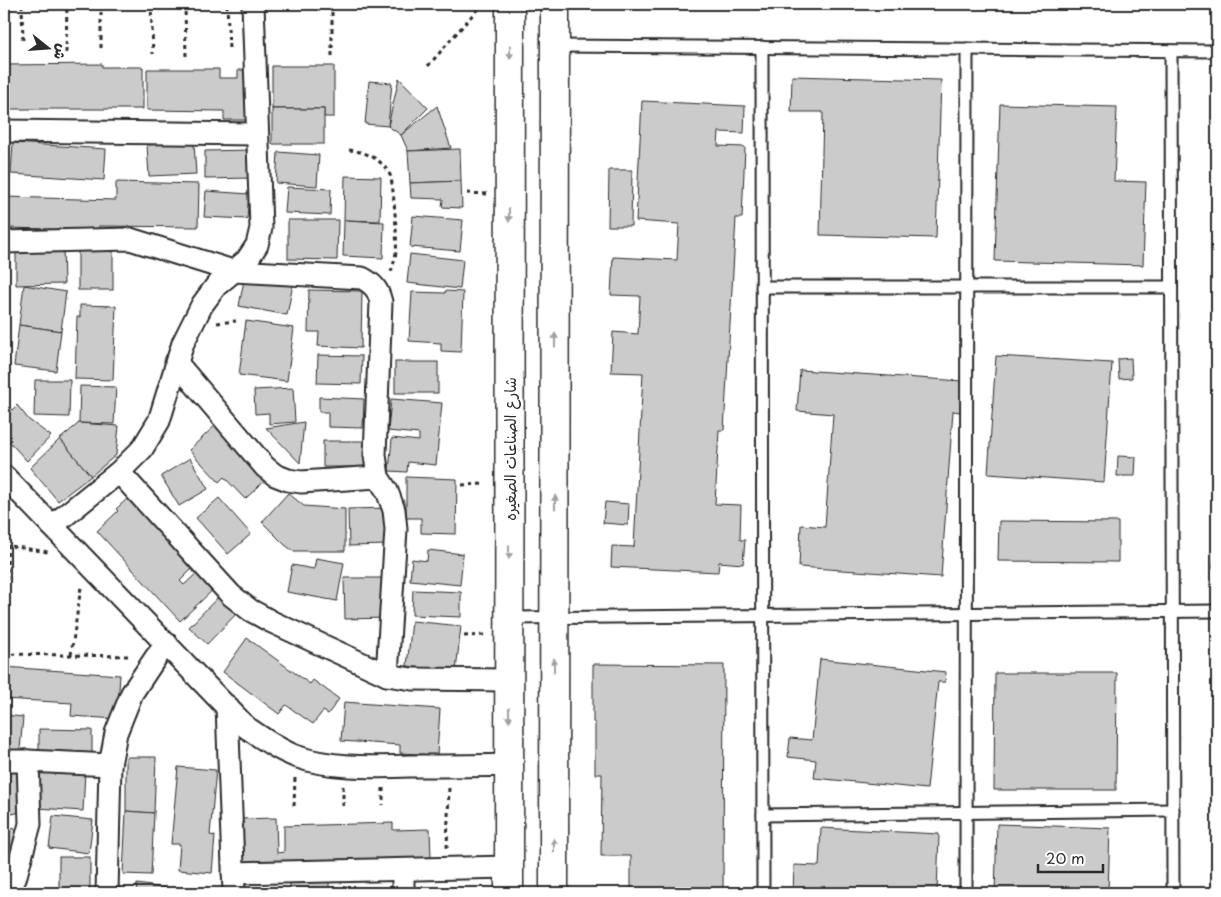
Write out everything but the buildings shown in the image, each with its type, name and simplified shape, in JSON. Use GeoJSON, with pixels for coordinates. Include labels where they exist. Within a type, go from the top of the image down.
{"type":"FeatureCollection","features":[{"type":"Feature","properties":{"kind":"street"},"geometry":{"type":"LineString","coordinates":[[52,526],[118,472],[142,449],[159,421],[183,343],[202,305],[216,286],[247,260],[256,245],[261,228],[253,4]]}},
{"type":"Feature","properties":{"kind":"street","name":"شارع الصناعات الصغيره"},"geometry":{"type":"LineString","coordinates":[[509,880],[510,4]]}},
{"type":"Feature","properties":{"kind":"street"},"geometry":{"type":"LineString","coordinates":[[554,893],[555,4]]}},
{"type":"Feature","properties":{"kind":"street"},"geometry":{"type":"LineString","coordinates":[[4,131],[257,134]]}},
{"type":"Feature","properties":{"kind":"street"},"geometry":{"type":"LineString","coordinates":[[4,242],[130,239],[233,271],[362,278],[372,283],[379,291],[382,302],[375,455],[378,477],[387,492],[394,510],[396,529],[387,675]]}},
{"type":"Feature","properties":{"kind":"street"},"geometry":{"type":"LineString","coordinates":[[176,362],[264,468],[275,475],[301,482],[378,477]]}},
{"type":"Feature","properties":{"kind":"street"},"geometry":{"type":"LineString","coordinates":[[118,472],[231,594],[250,610],[272,622],[387,675],[412,679],[509,680]]}},
{"type":"Feature","properties":{"kind":"street"},"geometry":{"type":"LineString","coordinates":[[4,476],[86,560],[162,651],[227,706],[246,727],[270,744],[295,756],[318,762],[342,765],[382,767],[509,765]]}},
{"type":"Feature","properties":{"kind":"street"},"geometry":{"type":"LineString","coordinates":[[107,893],[110,765],[116,732],[132,693],[162,651]]}},
{"type":"Feature","properties":{"kind":"street"},"geometry":{"type":"LineString","coordinates":[[227,706],[233,883],[403,870],[446,869],[509,880]]}},
{"type":"Feature","properties":{"kind":"street"},"geometry":{"type":"LineString","coordinates":[[4,761],[110,765]]}},
{"type":"Feature","properties":{"kind":"street"},"geometry":{"type":"LineString","coordinates":[[5,893],[15,878],[30,824],[28,761]]}},
{"type":"Feature","properties":{"kind":"street"},"geometry":{"type":"LineString","coordinates":[[403,870],[403,893]]}},
{"type":"Feature","properties":{"kind":"lane"},"geometry":{"type":"LineString","coordinates":[[555,46],[1217,51]]}},
{"type":"Feature","properties":{"kind":"lane"},"geometry":{"type":"LineString","coordinates":[[762,47],[763,893]]}},
{"type":"Feature","properties":{"kind":"lane"},"geometry":{"type":"LineString","coordinates":[[966,893],[967,49]]}},
{"type":"Feature","properties":{"kind":"lane"},"geometry":{"type":"LineString","coordinates":[[1171,51],[1173,893]]}},
{"type":"Feature","properties":{"kind":"lane"},"geometry":{"type":"LineString","coordinates":[[762,287],[1172,287]]}},
{"type":"Feature","properties":{"kind":"lane"},"geometry":{"type":"LineString","coordinates":[[509,618],[1217,611]]}},
{"type":"Feature","properties":{"kind":"lane"},"geometry":{"type":"LineString","coordinates":[[763,815],[1173,810]]}},
{"type":"Feature","properties":{"kind":"path"},"geometry":{"type":"LineString","coordinates":[[22,4],[22,44]]}},
{"type":"Feature","properties":{"kind":"path"},"geometry":{"type":"LineString","coordinates":[[66,53],[67,4]]}},
{"type":"Feature","properties":{"kind":"path"},"geometry":{"type":"LineString","coordinates":[[101,4],[101,48]]}},
{"type":"Feature","properties":{"kind":"path"},"geometry":{"type":"LineString","coordinates":[[152,4],[153,54]]}},
{"type":"Feature","properties":{"kind":"path"},"geometry":{"type":"LineString","coordinates":[[185,4],[186,58]]}},
{"type":"Feature","properties":{"kind":"path"},"geometry":{"type":"LineString","coordinates":[[227,4],[229,49]]}},
{"type":"Feature","properties":{"kind":"path"},"geometry":{"type":"LineString","coordinates":[[332,4],[332,56]]}},
{"type":"Feature","properties":{"kind":"path"},"geometry":{"type":"LineString","coordinates":[[428,66],[482,4]]}},
{"type":"Feature","properties":{"kind":"path"},"geometry":{"type":"LineString","coordinates":[[349,150],[362,152],[374,157],[392,177],[397,250],[391,272],[379,291]]}},
{"type":"Feature","properties":{"kind":"path"},"geometry":{"type":"LineString","coordinates":[[8,545],[4,653],[71,655],[162,651]]}},
{"type":"Feature","properties":{"kind":"path"},"geometry":{"type":"LineString","coordinates":[[71,655],[86,560]]}},
{"type":"Feature","properties":{"kind":"path"},"geometry":{"type":"LineString","coordinates":[[294,806],[295,756]]}},
{"type":"Feature","properties":{"kind":"path"},"geometry":{"type":"LineString","coordinates":[[446,869],[450,766]]}}]}
